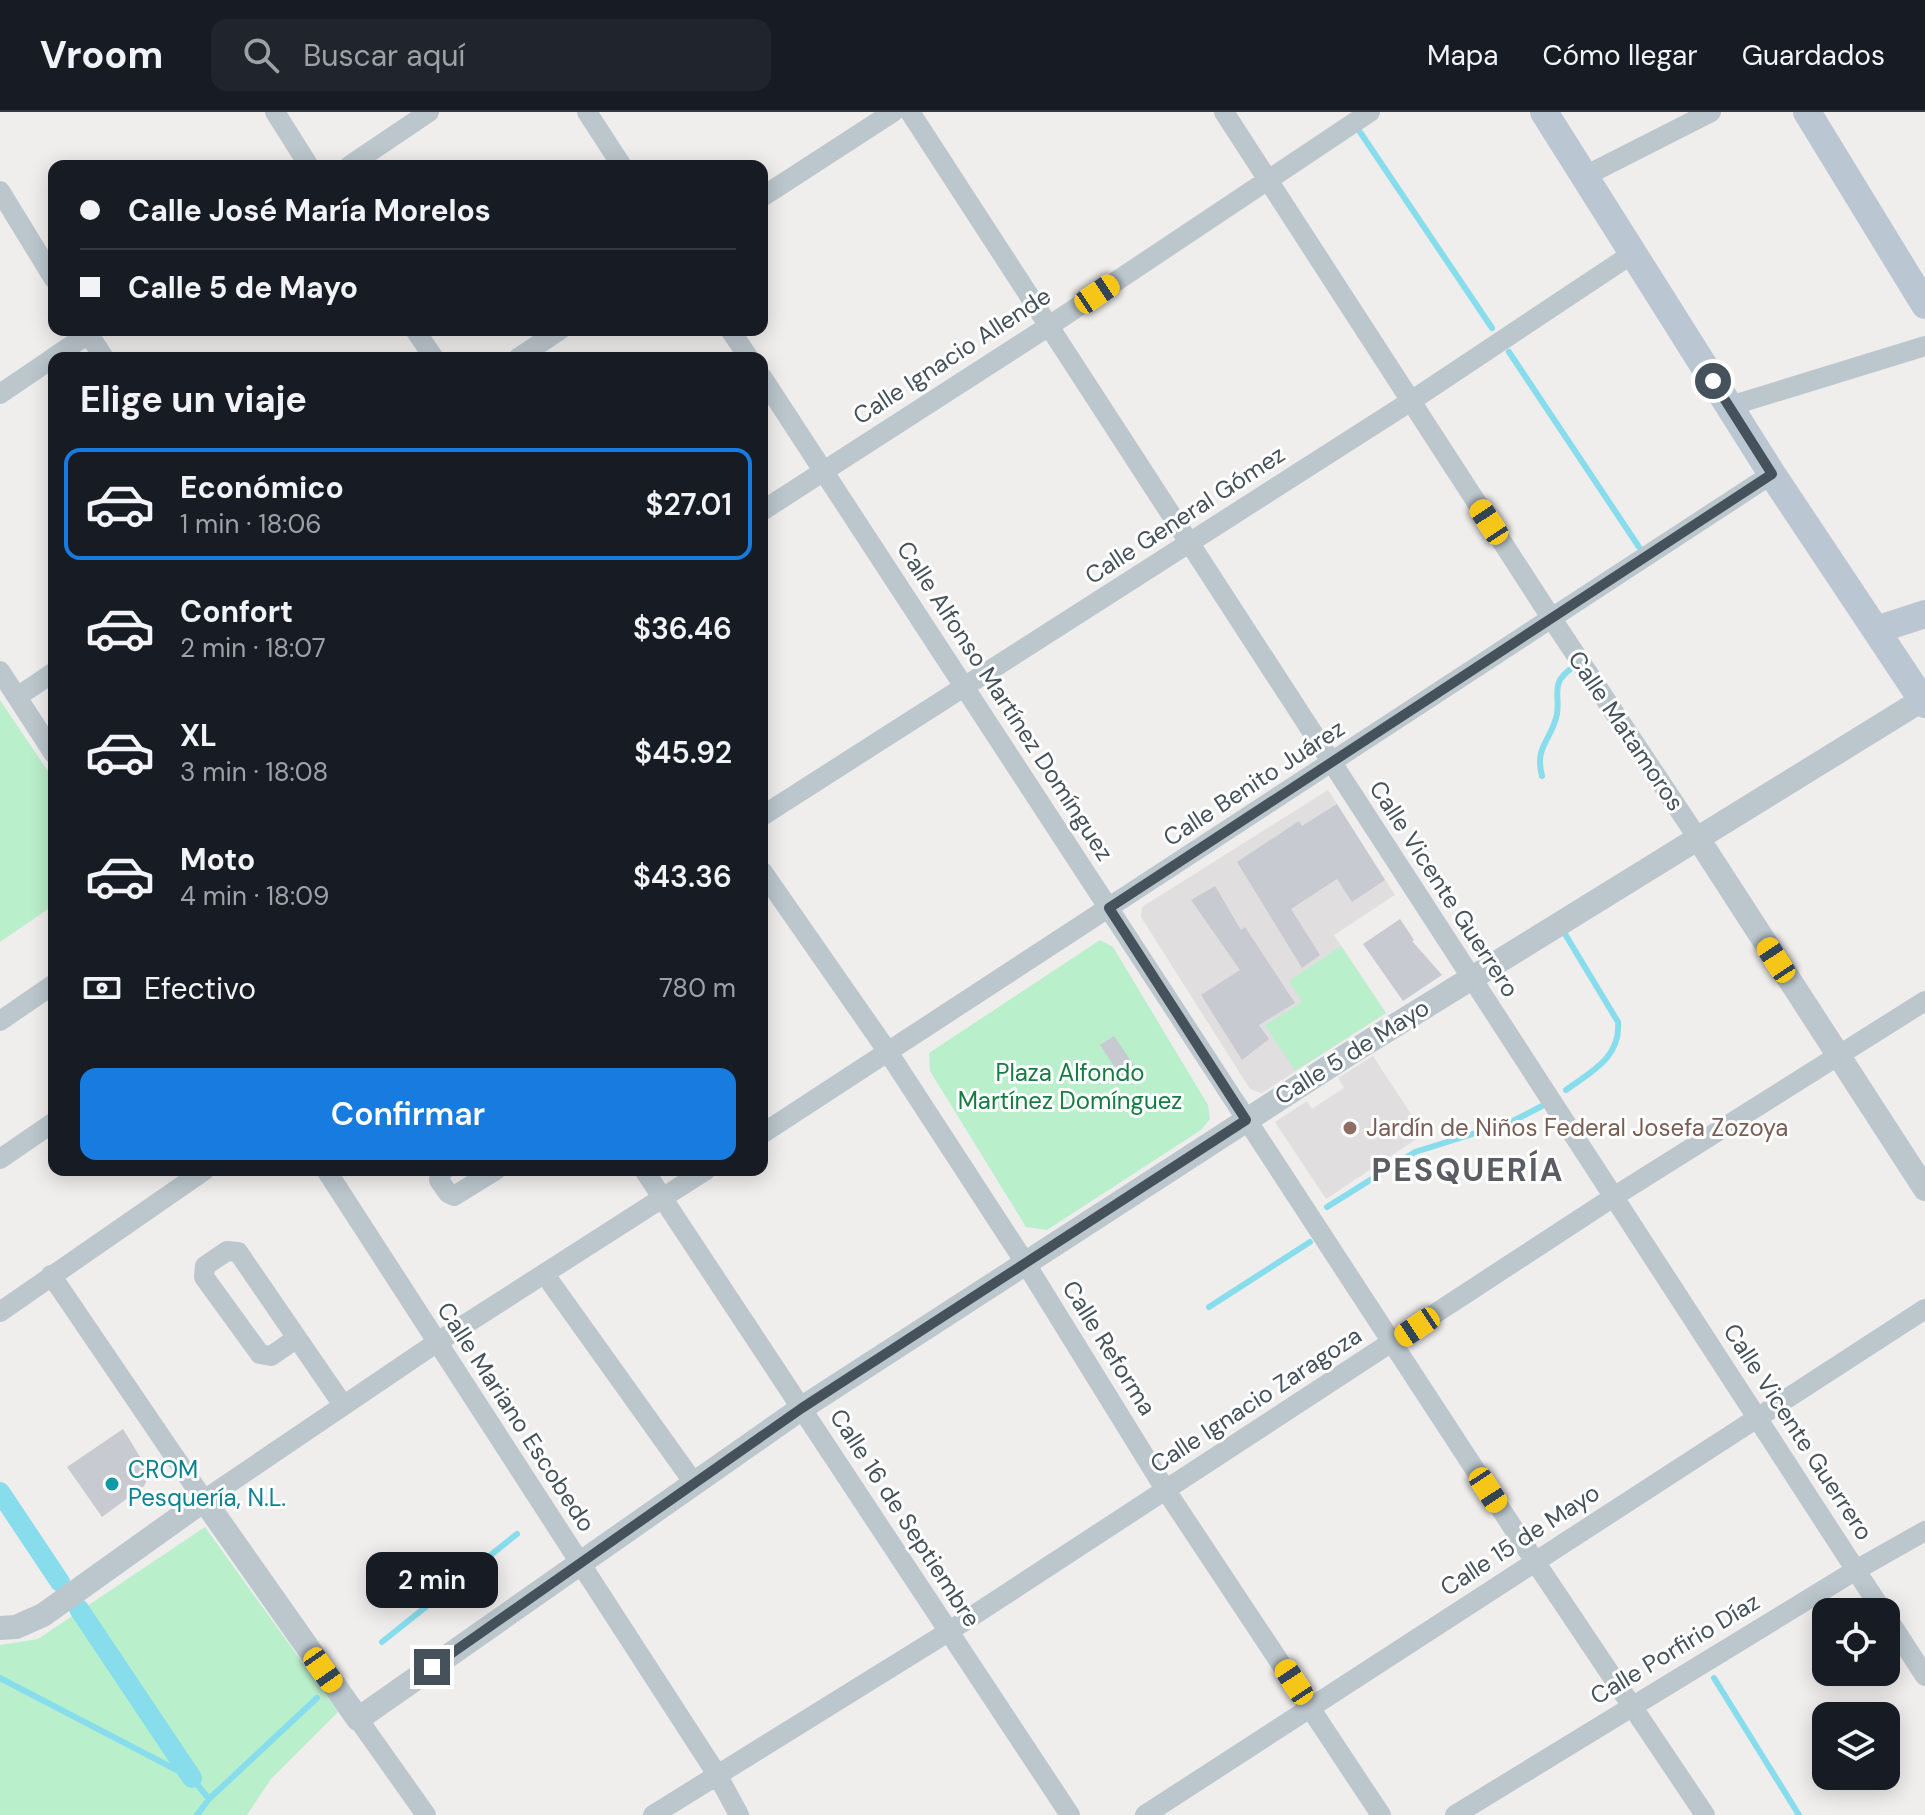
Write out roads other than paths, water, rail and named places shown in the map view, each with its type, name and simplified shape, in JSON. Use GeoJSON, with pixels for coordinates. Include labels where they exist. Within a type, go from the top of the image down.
{"type":"FeatureCollection","features":[{"type":"Feature","properties":{"kind":"main road"},"geometry":{"type":"LineString","coordinates":[[1544,112],[1772,474],[1923,702]]}},
{"type":"Feature","properties":{"kind":"main road"},"geometry":{"type":"LineString","coordinates":[[1807,112],[1925,305]]}},
{"type":"Feature","properties":{"kind":"main road"},"geometry":{"type":"LineString","coordinates":[[1876,630],[1925,614]]}},
{"type":"Feature","properties":{"kind":"street"},"geometry":{"type":"LineString","coordinates":[[275,112],[305,160]]}},
{"type":"Feature","properties":{"kind":"street"},"geometry":{"type":"LineString","coordinates":[[358,160],[429,112]]}},
{"type":"Feature","properties":{"kind":"street"},"geometry":{"type":"LineString","coordinates":[[587,112],[618,160]]}},
{"type":"Feature","properties":{"kind":"street"},"geometry":{"type":"LineString","coordinates":[[768,193],[893,112]]}},
{"type":"Feature","properties":{"kind":"street","name":"Calle Vicente Guerrero"},"geometry":{"type":"LineString","coordinates":[[910,112],[1874,1598]]}},
{"type":"Feature","properties":{"kind":"street","name":"Calle Matamoros"},"geometry":{"type":"LineString","coordinates":[[1224,112],[1925,1189]]}},
{"type":"Feature","properties":{"kind":"street","name":"Calle Ignacio Allende"},"geometry":{"type":"LineString","coordinates":[[768,507],[1049,326],[1370,112]]}},
{"type":"Feature","properties":{"kind":"street"},"geometry":{"type":"LineString","coordinates":[[1585,176],[1711,112]]}},
{"type":"Feature","properties":{"kind":"street"},"geometry":{"type":"LineString","coordinates":[[0,191],[48,269]]}},
{"type":"Feature","properties":{"kind":"street","name":"Calle General Gómez"},"geometry":{"type":"LineString","coordinates":[[768,812],[1411,401],[1632,254]]}},
{"type":"Feature","properties":{"kind":"street"},"geometry":{"type":"LineString","coordinates":[[59,352],[82,336]]}},
{"type":"Feature","properties":{"kind":"street"},"geometry":{"type":"LineString","coordinates":[[527,352],[551,336]]}},
{"type":"Feature","properties":{"kind":"street"},"geometry":{"type":"LineString","coordinates":[[1730,406],[1925,346]]}},
{"type":"Feature","properties":{"kind":"street"},"geometry":{"type":"LineString","coordinates":[[0,394],[48,360]]}},
{"type":"Feature","properties":{"kind":"street","name":"Calle Alfonso Martínez Domínguez"},"geometry":{"type":"LineString","coordinates":[[768,386],[1392,1344],[1705,1815]]}},
{"type":"Feature","properties":{"kind":"street","name":"Calle Benito Juárez"},"geometry":{"type":"LineString","coordinates":[[768,1130],[1772,474]]}},
{"type":"Feature","properties":{"kind":"street"},"geometry":{"type":"LineString","coordinates":[[0,671],[48,745]]}},
{"type":"Feature","properties":{"kind":"street"},"geometry":{"type":"LineString","coordinates":[[17,697],[48,676]]}},
{"type":"Feature","properties":{"kind":"street","name":"Calle 5 de Mayo"},"geometry":{"type":"LineString","coordinates":[[358,1719],[802,1408],[1470,978],[1923,702]]}},
{"type":"Feature","properties":{"kind":"street","name":"Calle Reforma"},"geometry":{"type":"LineString","coordinates":[[768,880],[888,1052],[1026,1264],[1165,1489],[1381,1815]]}},
{"type":"Feature","properties":{"kind":"street"},"geometry":{"type":"LineString","coordinates":[[0,1021],[48,988]]}},
{"type":"Feature","properties":{"kind":"street","name":"Calle Ignacio Zaragoza"},"geometry":{"type":"LineString","coordinates":[[653,1815],[948,1632],[1615,1196],[1925,1001]]}},
{"type":"Feature","properties":{"kind":"street"},"geometry":{"type":"LineString","coordinates":[[0,1159],[48,1126]]}},
{"type":"Feature","properties":{"kind":"street"},"geometry":{"type":"LineString","coordinates":[[0,1312],[196,1176]]}},
{"type":"Feature","properties":{"kind":"street","name":"Calle Mariano Escobedo"},"geometry":{"type":"LineString","coordinates":[[330,1176],[718,1776],[739,1815]]}},
{"type":"Feature","properties":{"kind":"street"},"geometry":{"type":"LineString","coordinates":[[440,1176],[448,1193],[454,1196],[486,1176]]}},
{"type":"Feature","properties":{"kind":"street","name":"Calle 16 de Septiembre"},"geometry":{"type":"LineString","coordinates":[[648,1176],[1070,1815]]}},
{"type":"Feature","properties":{"kind":"street"},"geometry":{"type":"LineString","coordinates":[[0,1628],[16,1627],[43,1615],[343,1405],[697,1176]]}},
{"type":"Feature","properties":{"kind":"street"},"geometry":{"type":"LineString","coordinates":[[297,1338],[271,1356],[260,1354],[204,1277],[205,1266],[227,1251],[238,1252],[343,1405]]}},
{"type":"Feature","properties":{"kind":"street"},"geometry":{"type":"LineString","coordinates":[[51,1275],[204,1500],[426,1815]]}},
{"type":"Feature","properties":{"kind":"street"},"geometry":{"type":"LineString","coordinates":[[551,1283],[694,1483]]}},
{"type":"Feature","properties":{"kind":"street","name":"Calle 15 de Mayo"},"geometry":{"type":"LineString","coordinates":[[1145,1815],[1925,1309]]}},
{"type":"Feature","properties":{"kind":"street","name":"Calle Porfirio Díaz"},"geometry":{"type":"LineString","coordinates":[[1455,1815],[1925,1531]]}},
{"type":"Feature","properties":{"kind":"street","name":"Calle Vicente Guerrero"},"geometry":{"type":"LineString","coordinates":[[1900,1637],[1925,1676]]}},
{"type":"Feature","properties":{"kind":"waterway"},"geometry":{"type":"LineString","coordinates":[[1360,132],[1492,328]]}},
{"type":"Feature","properties":{"kind":"waterway"},"geometry":{"type":"LineString","coordinates":[[1509,352],[1639,547]]}},
{"type":"Feature","properties":{"kind":"waterway"},"geometry":{"type":"LineString","coordinates":[[1542,776],[1540,757],[1555,723],[1558,684],[1572,668]]}},
{"type":"Feature","properties":{"kind":"waterway"},"geometry":{"type":"LineString","coordinates":[[1565,934],[1618,1022],[1618,1034],[1610,1054],[1566,1090]]}},
{"type":"Feature","properties":{"kind":"waterway"},"geometry":{"type":"LineString","coordinates":[[1327,1207],[1415,1152],[1511,1122],[1542,1106]]}},
{"type":"Feature","properties":{"kind":"waterway"},"geometry":{"type":"LineString","coordinates":[[1395,1163],[1406,1179]]}},
{"type":"Feature","properties":{"kind":"waterway"},"geometry":{"type":"LineString","coordinates":[[1209,1307],[1310,1242]]}},
{"type":"Feature","properties":{"kind":"waterway"},"geometry":{"type":"LineString","coordinates":[[0,1492],[60,1582]]}},
{"type":"Feature","properties":{"kind":"waterway"},"geometry":{"type":"LineString","coordinates":[[382,1642],[517,1534]]}},
{"type":"Feature","properties":{"kind":"waterway"},"geometry":{"type":"LineString","coordinates":[[79,1609],[192,1778]]}},
{"type":"Feature","properties":{"kind":"waterway"},"geometry":{"type":"LineString","coordinates":[[0,1678],[192,1778],[209,1799],[197,1815]]}},
{"type":"Feature","properties":{"kind":"waterway"},"geometry":{"type":"LineString","coordinates":[[1714,1678],[1799,1815]]}},
{"type":"Feature","properties":{"kind":"waterway"},"geometry":{"type":"LineString","coordinates":[[209,1799],[317,1698]]}},
{"type":"Feature","properties":{"kind":"place","name":"Jardín de Niños Federal Josefa Zozoya"},"geometry":{"type":"Point","coordinates":[1350,1128]}},
{"type":"Feature","properties":{"kind":"place","name":"CROM Pesquería, N.L."},"geometry":{"type":"Point","coordinates":[112,1484]}},
{"type":"Feature","properties":{"kind":"district","name":"PESQUERÍA"},"geometry":{"type":"Point","coordinates":[1468,1170]}},
{"type":"Feature","properties":{"kind":"park label","name":"Plaza Alfondo Martínez Domínguez"},"geometry":{"type":"Point","coordinates":[1070,1087]}}]}
